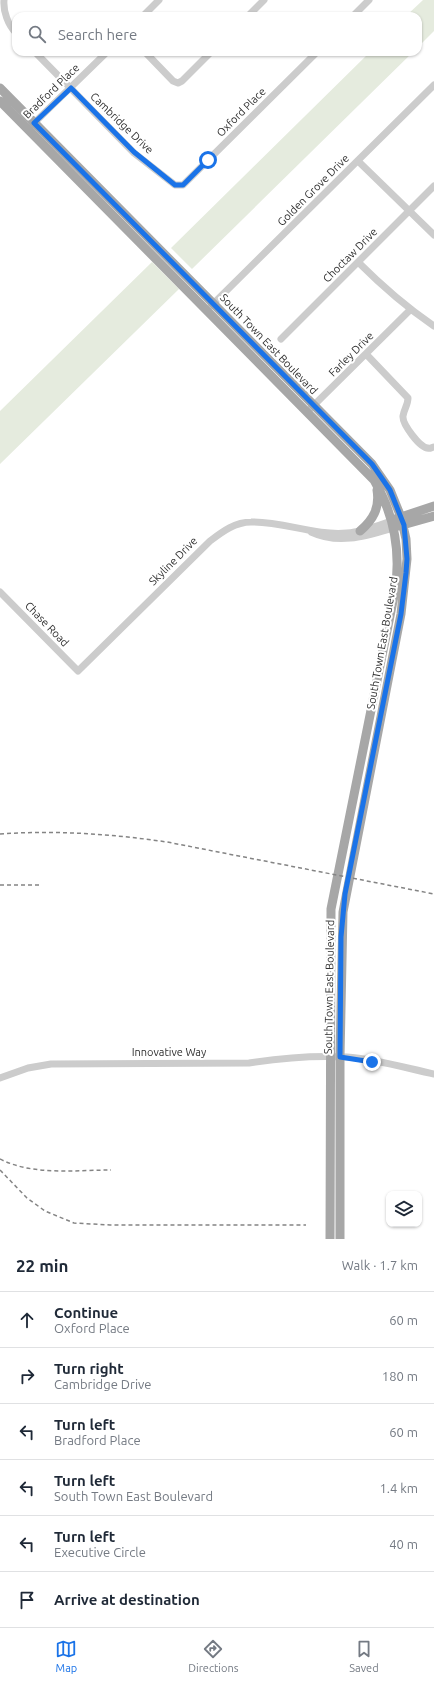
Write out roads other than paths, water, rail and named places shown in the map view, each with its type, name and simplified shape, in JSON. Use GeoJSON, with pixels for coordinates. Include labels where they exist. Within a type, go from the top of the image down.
{"type":"FeatureCollection","features":[{"type":"Feature","properties":{"kind":"main road","name":"South Town East Boulevard"},"geometry":{"type":"LineString","coordinates":[[0,88],[31,126],[310,409],[376,485],[382,494],[392,524],[398,570],[331,909],[329,1057],[330,1239]]}},
{"type":"Feature","properties":{"kind":"main road","name":"South Town East Boulevard"},"geometry":{"type":"LineString","coordinates":[[0,102],[31,126]]}},
{"type":"Feature","properties":{"kind":"main road","name":"South Town East Boulevard"},"geometry":{"type":"LineString","coordinates":[[310,409],[372,464],[390,490],[402,521],[407,559],[401,614],[345,894],[341,937],[340,1239]]}},
{"type":"Feature","properties":{"kind":"main road"},"geometry":{"type":"LineString","coordinates":[[360,531],[368,524],[375,512],[378,499],[376,485]]}},
{"type":"Feature","properties":{"kind":"main road","name":"Skyline Drive"},"geometry":{"type":"LineString","coordinates":[[402,521],[434,506]]}},
{"type":"Feature","properties":{"kind":"main road","name":"Skyline Drive"},"geometry":{"type":"LineString","coordinates":[[392,524],[434,516]]}},
{"type":"Feature","properties":{"kind":"main road"},"geometry":{"type":"LineString","coordinates":[[330,977],[341,976]]}},
{"type":"Feature","properties":{"kind":"main road"},"geometry":{"type":"LineString","coordinates":[[330,1218],[340,1218]]}},
{"type":"Feature","properties":{"kind":"street"},"geometry":{"type":"LineString","coordinates":[[4,0],[4,8],[12,27]]}},
{"type":"Feature","properties":{"kind":"street"},"geometry":{"type":"LineString","coordinates":[[147,12],[159,0]]}},
{"type":"Feature","properties":{"kind":"street"},"geometry":{"type":"LineString","coordinates":[[252,12],[264,0]]}},
{"type":"Feature","properties":{"kind":"street"},"geometry":{"type":"LineString","coordinates":[[357,12],[369,0]]}},
{"type":"Feature","properties":{"kind":"street","name":"Cambridge Drive"},"geometry":{"type":"LineString","coordinates":[[39,56],[134,152],[178,186]]}},
{"type":"Feature","properties":{"kind":"street","name":"Bradford Place"},"geometry":{"type":"LineString","coordinates":[[31,126],[103,56]]}},
{"type":"Feature","properties":{"kind":"street"},"geometry":{"type":"LineString","coordinates":[[149,56],[172,81],[178,83],[182,81],[207,56]]}},
{"type":"Feature","properties":{"kind":"street","name":"Oxford Place"},"geometry":{"type":"LineString","coordinates":[[178,186],[183,185],[313,56]]}},
{"type":"Feature","properties":{"kind":"street","name":"Golden Grove Drive"},"geometry":{"type":"LineString","coordinates":[[210,307],[434,85]]}},
{"type":"Feature","properties":{"kind":"street"},"geometry":{"type":"LineString","coordinates":[[358,161],[434,235]]}},
{"type":"Feature","properties":{"kind":"street","name":"Choctaw Drive"},"geometry":{"type":"LineString","coordinates":[[281,339],[434,186]]}},
{"type":"Feature","properties":{"kind":"street"},"geometry":{"type":"LineString","coordinates":[[358,262],[385,289],[410,310],[434,326]]}},
{"type":"Feature","properties":{"kind":"street","name":"Farley Drive"},"geometry":{"type":"LineString","coordinates":[[310,409],[410,310]]}},
{"type":"Feature","properties":{"kind":"street"},"geometry":{"type":"LineString","coordinates":[[366,354],[408,398],[408,405],[403,417],[404,424],[420,445],[427,448],[434,447]]}},
{"type":"Feature","properties":{"kind":"street","name":"Skyline Drive"},"geometry":{"type":"LineString","coordinates":[[78,671],[210,541],[225,529],[250,522],[309,531],[347,533],[392,524]]}},
{"type":"Feature","properties":{"kind":"street","name":"Skyline Drive"},"geometry":{"type":"LineString","coordinates":[[309,531],[320,536],[337,539],[354,539],[392,524]]}},
{"type":"Feature","properties":{"kind":"street","name":"Chase Road"},"geometry":{"type":"LineString","coordinates":[[0,592],[78,671]]}},
{"type":"Feature","properties":{"kind":"street","name":"Innovative Way"},"geometry":{"type":"LineString","coordinates":[[0,1078],[28,1068],[51,1064],[249,1063],[278,1058],[329,1057],[340,1057],[434,1074]]}},
{"type":"Feature","properties":{"kind":"railway"},"geometry":{"type":"LineString","coordinates":[[0,834],[42,832],[84,834],[167,842],[434,894]]}},
{"type":"Feature","properties":{"kind":"railway"},"geometry":{"type":"LineString","coordinates":[[0,885],[41,885]]}},
{"type":"Feature","properties":{"kind":"railway"},"geometry":{"type":"LineString","coordinates":[[0,1159],[26,1168],[40,1170],[111,1170]]}},
{"type":"Feature","properties":{"kind":"railway"},"geometry":{"type":"LineString","coordinates":[[0,1170],[27,1198],[45,1211],[74,1223],[110,1225],[306,1225]]}}]}
